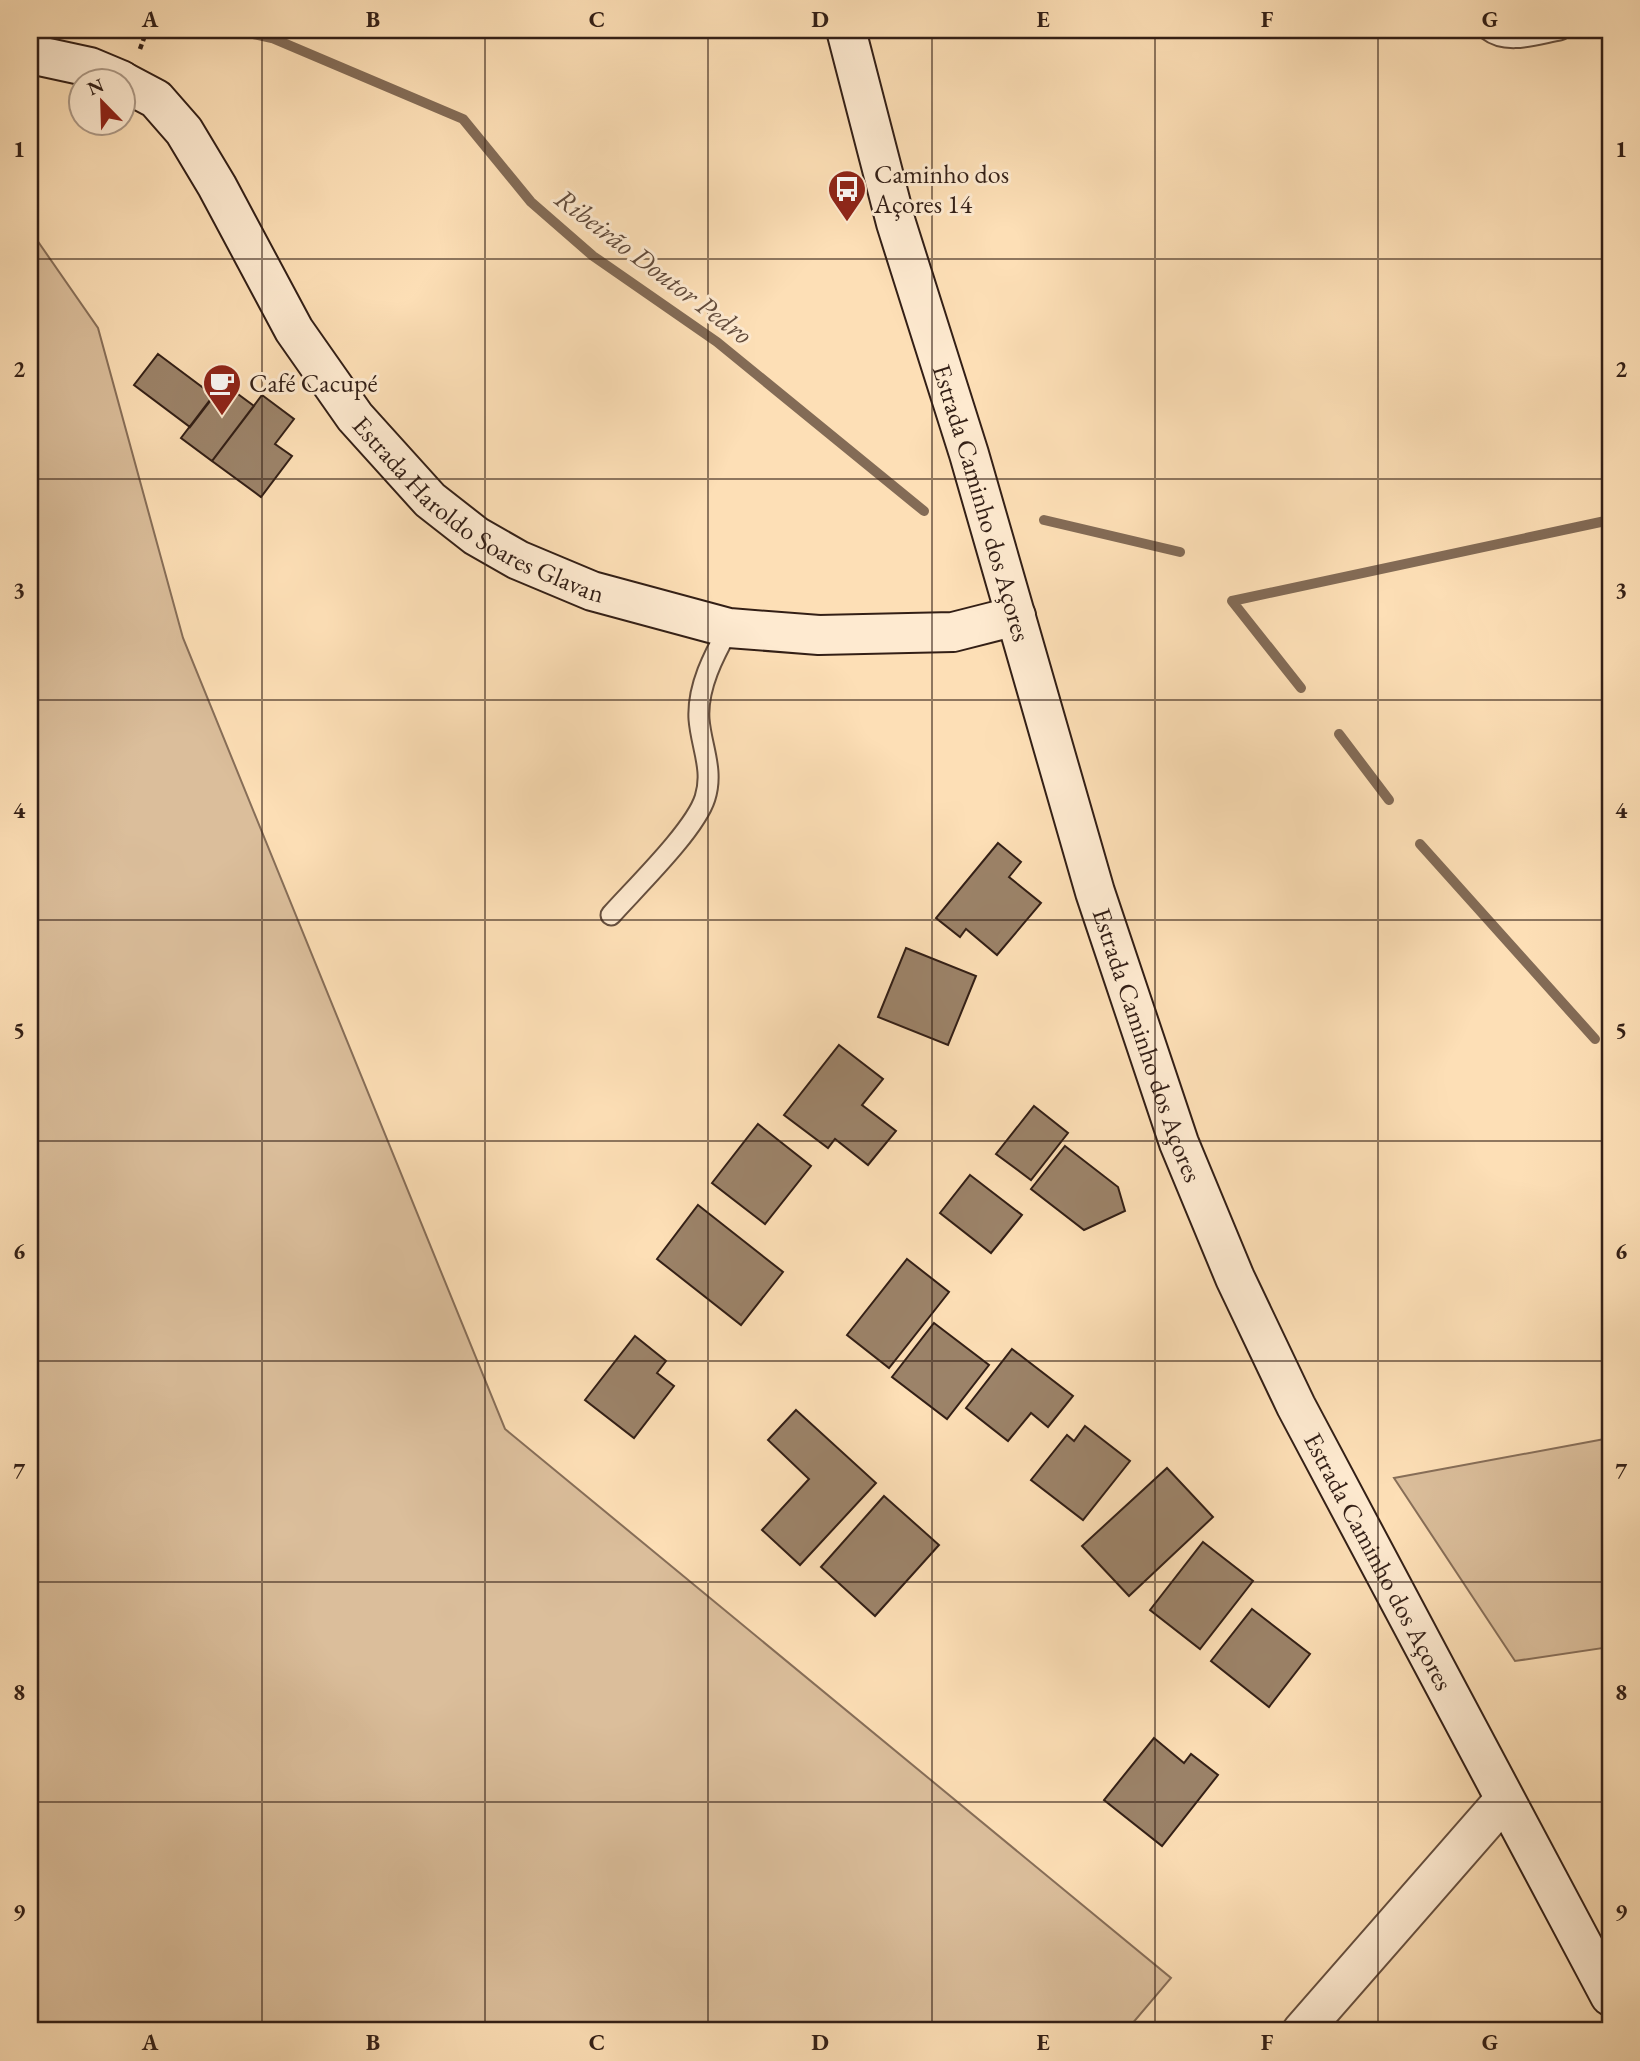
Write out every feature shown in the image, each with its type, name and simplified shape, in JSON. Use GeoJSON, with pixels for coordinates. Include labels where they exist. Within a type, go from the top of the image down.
{"type":"FeatureCollection","features":[{"type":"Feature","properties":{"kind":"main road","name":"Estrada Caminho dos Açores"},"geometry":{"type":"LineString","coordinates":[[846,30],[896,223],[969,454],[1123,980],[1179,1143],[1208,1214],[1296,1406],[1610,1996]]}},
{"type":"Feature","properties":{"kind":"main road","name":"Estrada Haroldo Soares Glavan"},"geometry":{"type":"LineString","coordinates":[[30,54],[84,66]]}},
{"type":"Feature","properties":{"kind":"main road","name":"Estrada Haroldo Soares Glavan"},"geometry":{"type":"LineString","coordinates":[[136,88],[156,99],[184,131],[217,186],[294,330],[321,372],[392,462],[430,500],[476,536],[530,565],[592,591],[729,628],[819,635],[953,632],[1016,616]]}},
{"type":"Feature","properties":{"kind":"main road"},"geometry":{"type":"LineString","coordinates":[[1302,2031],[1504,1800]]}},
{"type":"Feature","properties":{"kind":"lane"},"geometry":{"type":"LineString","coordinates":[[1488,30],[1495,36],[1517,38],[1560,30]]}},
{"type":"Feature","properties":{"kind":"lane"},"geometry":{"type":"LineString","coordinates":[[611,915],[682,834],[704,800],[710,774],[699,720],[699,696],[717,649],[729,628]]}},
{"type":"Feature","properties":{"kind":"shaded area"},"geometry":{"type":"Polygon","coordinates":[[[30,230],[98,328],[183,638],[505,1429],[1171,1978],[1126,2031],[30,2031],[30,230]]]}},
{"type":"Feature","properties":{"kind":"shaded area"},"geometry":{"type":"Polygon","coordinates":[[[1610,1438],[1610,1647],[1515,1661],[1394,1478],[1610,1438]]]}},
{"type":"Feature","properties":{"kind":"building"},"geometry":{"type":"Polygon","coordinates":[[[158,354],[214,396],[190,427],[134,385],[158,354]]]}},
{"type":"Feature","properties":{"kind":"building","name":"Café Cacupé"},"geometry":{"type":"Polygon","coordinates":[[[223,383],[254,406],[212,461],[181,438],[223,383]]]}},
{"type":"Feature","properties":{"kind":"building"},"geometry":{"type":"Polygon","coordinates":[[[262,395],[294,419],[275,444],[292,456],[261,497],[212,461],[262,395]]]}},
{"type":"Feature","properties":{"kind":"building"},"geometry":{"type":"Polygon","coordinates":[[[998,843],[1021,862],[1009,877],[1041,903],[997,955],[966,929],[960,937],[936,918],[998,843]]]}},
{"type":"Feature","properties":{"kind":"building"},"geometry":{"type":"Polygon","coordinates":[[[906,948],[976,976],[948,1045],[878,1017],[906,948]]]}},
{"type":"Feature","properties":{"kind":"building"},"geometry":{"type":"Polygon","coordinates":[[[839,1045],[883,1079],[862,1105],[896,1131],[868,1165],[835,1139],[828,1148],[784,1115],[839,1045]]]}},
{"type":"Feature","properties":{"kind":"building"},"geometry":{"type":"Polygon","coordinates":[[[1034,1106],[1068,1133],[1031,1180],[996,1154],[1034,1106]]]}},
{"type":"Feature","properties":{"kind":"building"},"geometry":{"type":"Polygon","coordinates":[[[758,1124],[811,1166],[765,1224],[712,1183],[758,1124]]]}},
{"type":"Feature","properties":{"kind":"building"},"geometry":{"type":"Polygon","coordinates":[[[1065,1146],[1118,1187],[1125,1211],[1084,1230],[1031,1189],[1065,1146]]]}},
{"type":"Feature","properties":{"kind":"building"},"geometry":{"type":"Polygon","coordinates":[[[970,1175],[1022,1215],[991,1253],[940,1213],[970,1175]]]}},
{"type":"Feature","properties":{"kind":"building"},"geometry":{"type":"Polygon","coordinates":[[[698,1205],[783,1272],[741,1325],[657,1259],[698,1205]]]}},
{"type":"Feature","properties":{"kind":"building"},"geometry":{"type":"Polygon","coordinates":[[[907,1259],[949,1292],[889,1368],[847,1335],[907,1259]]]}},
{"type":"Feature","properties":{"kind":"building"},"geometry":{"type":"Polygon","coordinates":[[[934,1323],[989,1365],[947,1419],[892,1377],[934,1323]]]}},
{"type":"Feature","properties":{"kind":"building"},"geometry":{"type":"Polygon","coordinates":[[[635,1336],[666,1361],[657,1373],[674,1386],[634,1438],[585,1400],[635,1336]]]}},
{"type":"Feature","properties":{"kind":"building"},"geometry":{"type":"Polygon","coordinates":[[[1012,1349],[1073,1396],[1048,1427],[1031,1413],[1008,1441],[966,1408],[1012,1349]]]}},
{"type":"Feature","properties":{"kind":"building"},"geometry":{"type":"Polygon","coordinates":[[[796,1410],[876,1483],[800,1565],[762,1530],[809,1479],[768,1440],[796,1410]]]}},
{"type":"Feature","properties":{"kind":"building"},"geometry":{"type":"Polygon","coordinates":[[[1085,1426],[1130,1461],[1083,1520],[1031,1480],[1067,1435],[1074,1441],[1085,1426]]]}},
{"type":"Feature","properties":{"kind":"building"},"geometry":{"type":"Polygon","coordinates":[[[1167,1468],[1213,1517],[1129,1596],[1082,1546],[1167,1468]]]}},
{"type":"Feature","properties":{"kind":"building"},"geometry":{"type":"Polygon","coordinates":[[[884,1496],[939,1545],[875,1616],[821,1567],[884,1496]]]}},
{"type":"Feature","properties":{"kind":"building"},"geometry":{"type":"Polygon","coordinates":[[[1203,1542],[1253,1581],[1200,1649],[1150,1610],[1203,1542]]]}},
{"type":"Feature","properties":{"kind":"building"},"geometry":{"type":"Polygon","coordinates":[[[1252,1609],[1310,1654],[1269,1707],[1211,1661],[1252,1609]]]}},
{"type":"Feature","properties":{"kind":"building"},"geometry":{"type":"Polygon","coordinates":[[[1154,1738],[1184,1763],[1191,1754],[1218,1775],[1162,1846],[1104,1800],[1154,1738]]]}},
{"type":"Feature","properties":{"kind":"waterway","name":"Ribeirão Doutor Pedro"},"geometry":{"type":"LineString","coordinates":[[235,30],[272,38],[463,119],[531,202],[593,256],[717,342],[924,511]]}},
{"type":"Feature","properties":{"kind":"waterway","name":"Ribeirão Doutor Pedro"},"geometry":{"type":"LineString","coordinates":[[1044,520],[1180,552]]}},
{"type":"Feature","properties":{"kind":"waterway"},"geometry":{"type":"LineString","coordinates":[[1301,688],[1232,601],[1610,520]]}},
{"type":"Feature","properties":{"kind":"waterway","name":"Ribeirão Doutor Pedro"},"geometry":{"type":"LineString","coordinates":[[1339,734],[1389,800]]}},
{"type":"Feature","properties":{"kind":"waterway","name":"Ribeirão Doutor Pedro"},"geometry":{"type":"LineString","coordinates":[[1420,844],[1595,1039]]}},
{"type":"Feature","properties":{"kind":"place","name":"Caminho dos Açores 14"},"geometry":{"type":"Point","coordinates":[847,223]}},
{"type":"Feature","properties":{"kind":"place","name":"Café Cacupé"},"geometry":{"type":"Point","coordinates":[222,417]}}]}
